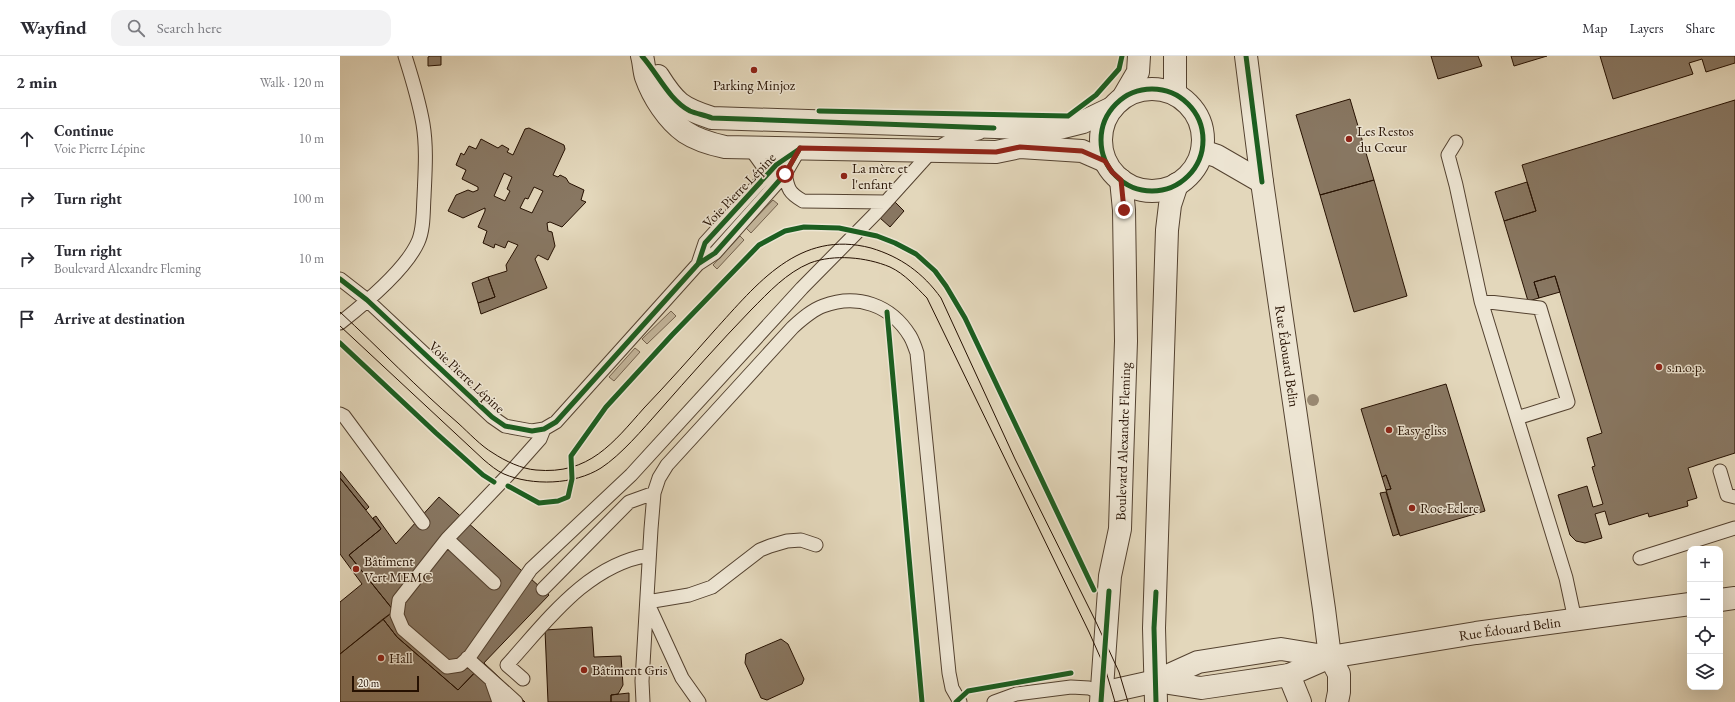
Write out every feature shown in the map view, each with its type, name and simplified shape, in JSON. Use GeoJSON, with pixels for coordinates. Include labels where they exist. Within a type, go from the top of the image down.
{"type":"FeatureCollection","features":[{"type":"Feature","properties":{"kind":"street"},"geometry":{"type":"LineString","coordinates":[[642,56],[654,69],[672,96],[690,111],[712,118],[1055,130],[1083,122],[1118,102],[1141,90],[1158,89],[1175,94],[1188,104],[1198,118],[1202,134],[1202,151],[1193,170],[1177,184],[1163,190],[1148,191],[1134,188],[1121,180],[1112,172],[1105,161],[1101,148],[1101,134],[1104,120],[1118,102],[1138,72],[1139,56]]}},
{"type":"Feature","properties":{"kind":"street"},"geometry":{"type":"LineString","coordinates":[[642,56],[646,76],[656,98],[671,119],[685,132],[705,142],[725,147],[996,152],[1020,147],[1082,151],[1105,161]]}},
{"type":"Feature","properties":{"kind":"street"},"geometry":{"type":"LineString","coordinates":[[1175,56],[1175,94]]}},
{"type":"Feature","properties":{"kind":"street","name":"Rue Édouard Belin"},"geometry":{"type":"LineString","coordinates":[[1246,56],[1262,182],[1330,657],[1339,674],[1339,692],[1337,702]]}},
{"type":"Feature","properties":{"kind":"street"},"geometry":{"type":"LineString","coordinates":[[800,148],[825,122]]}},
{"type":"Feature","properties":{"kind":"street"},"geometry":{"type":"LineString","coordinates":[[1202,151],[1217,156],[1262,182]]}},
{"type":"Feature","properties":{"kind":"street","name":"Boulevard Alexandre Fleming"},"geometry":{"type":"LineString","coordinates":[[1099,699],[1110,576],[1120,529],[1126,341],[1124,210],[1121,180]]}},
{"type":"Feature","properties":{"kind":"street"},"geometry":{"type":"LineString","coordinates":[[1156,702],[1154,628],[1167,230],[1170,205],[1177,184]]}},
{"type":"Feature","properties":{"kind":"street"},"geometry":{"type":"LineString","coordinates":[[1723,600],[1735,598]]}},
{"type":"Feature","properties":{"kind":"street","name":"Rue Édouard Belin"},"geometry":{"type":"LineString","coordinates":[[1099,699],[1156,681],[1198,662],[1281,649],[1330,657],[1476,633],[1687,604]]}},
{"type":"Feature","properties":{"kind":"street"},"geometry":{"type":"LineString","coordinates":[[1156,681],[1201,688],[1289,675],[1330,657]]}},
{"type":"Feature","properties":{"kind":"street"},"geometry":{"type":"LineString","coordinates":[[1289,675],[1300,702]]}},
{"type":"Feature","properties":{"kind":"lane"},"geometry":{"type":"LineString","coordinates":[[340,323],[367,300],[400,267],[418,242],[423,218],[425,158],[423,125],[406,56]]}},
{"type":"Feature","properties":{"kind":"lane"},"geometry":{"type":"LineString","coordinates":[[544,429],[540,439],[518,464],[446,539],[399,600],[397,615],[403,630],[447,667],[460,665],[468,658],[531,569],[631,475],[802,288],[886,202],[931,152],[951,140],[994,128]]}},
{"type":"Feature","properties":{"kind":"lane"},"geometry":{"type":"LineString","coordinates":[[1456,142],[1448,155],[1481,301],[1566,578],[1576,620]]}},
{"type":"Feature","properties":{"kind":"lane"},"geometry":{"type":"LineString","coordinates":[[750,148],[768,173]]}},
{"type":"Feature","properties":{"kind":"lane","name":"Voie Pierre Lépine"},"geometry":{"type":"LineString","coordinates":[[340,279],[367,300],[492,418],[505,426],[532,431],[544,429],[556,422],[572,405],[606,364],[698,264],[715,253],[785,174],[800,148]]}},
{"type":"Feature","properties":{"kind":"lane","name":"Voie Pierre Lépine"},"geometry":{"type":"LineString","coordinates":[[698,264],[705,243],[776,165],[800,148]]}},
{"type":"Feature","properties":{"kind":"lane"},"geometry":{"type":"LineString","coordinates":[[785,174],[787,187],[794,196],[803,201],[886,202]]}},
{"type":"Feature","properties":{"kind":"lane"},"geometry":{"type":"LineString","coordinates":[[643,702],[642,681],[649,555],[654,493],[659,478],[668,465],[793,327],[810,313],[823,306],[850,300],[866,302],[883,308],[901,324],[911,337],[917,353],[949,673],[952,688],[960,702]]}},
{"type":"Feature","properties":{"kind":"lane"},"geometry":{"type":"LineString","coordinates":[[1481,301],[1540,308],[1568,402],[1517,418]]}},
{"type":"Feature","properties":{"kind":"lane"},"geometry":{"type":"LineString","coordinates":[[772,350],[770,335],[776,318]]}},
{"type":"Feature","properties":{"kind":"lane"},"geometry":{"type":"LineString","coordinates":[[340,414],[344,416],[423,524]]}},
{"type":"Feature","properties":{"kind":"lane"},"geometry":{"type":"LineString","coordinates":[[1720,471],[1728,495],[1735,497]]}},
{"type":"Feature","properties":{"kind":"lane"},"geometry":{"type":"LineString","coordinates":[[543,589],[629,502],[654,493]]}},
{"type":"Feature","properties":{"kind":"lane"},"geometry":{"type":"LineString","coordinates":[[1640,558],[1735,528]]}},
{"type":"Feature","properties":{"kind":"lane"},"geometry":{"type":"LineString","coordinates":[[446,539],[494,583]]}},
{"type":"Feature","properties":{"kind":"lane"},"geometry":{"type":"LineString","coordinates":[[647,602],[689,595],[712,587],[760,550],[770,546],[787,541],[801,540],[816,545]]}},
{"type":"Feature","properties":{"kind":"lane"},"geometry":{"type":"LineString","coordinates":[[522,679],[507,665],[569,598],[597,575],[634,557],[649,555]]}},
{"type":"Feature","properties":{"kind":"lane"},"geometry":{"type":"LineString","coordinates":[[647,602],[682,678],[699,702]]}},
{"type":"Feature","properties":{"kind":"lane"},"geometry":{"type":"LineString","coordinates":[[468,658],[516,702]]}},
{"type":"Feature","properties":{"kind":"lane"},"geometry":{"type":"LineString","coordinates":[[492,680],[499,702]]}},
{"type":"Feature","properties":{"kind":"lane"},"geometry":{"type":"LineString","coordinates":[[1156,681],[1161,702]]}},
{"type":"Feature","properties":{"kind":"lane"},"geometry":{"type":"LineString","coordinates":[[994,702],[1016,694],[1071,687],[1089,688],[1099,699]]}},
{"type":"Feature","properties":{"kind":"shaded area"},"geometry":{"type":"Polygon","coordinates":[[[773,200],[778,204],[751,233],[746,228],[773,200]]]}},
{"type":"Feature","properties":{"kind":"shaded area"},"geometry":{"type":"Polygon","coordinates":[[[740,236],[744,240],[717,269],[713,265],[740,236]]]}},
{"type":"Feature","properties":{"kind":"shaded area"},"geometry":{"type":"Polygon","coordinates":[[[671,311],[676,316],[647,344],[642,339],[671,311]]]}},
{"type":"Feature","properties":{"kind":"shaded area"},"geometry":{"type":"Polygon","coordinates":[[[635,348],[640,352],[614,381],[609,377],[635,348]]]}},
{"type":"Feature","properties":{"kind":"building"},"geometry":{"type":"Polygon","coordinates":[[[441,56],[441,65],[428,66],[428,57],[441,56]]]}},
{"type":"Feature","properties":{"kind":"building"},"geometry":{"type":"Polygon","coordinates":[[[1431,56],[1478,56],[1482,66],[1438,79],[1431,56]]]}},
{"type":"Feature","properties":{"kind":"building"},"geometry":{"type":"Polygon","coordinates":[[[1511,56],[1547,56],[1514,66],[1511,56]]]}},
{"type":"Feature","properties":{"kind":"building"},"geometry":{"type":"Polygon","coordinates":[[[1600,56],[1735,56],[1735,63],[1706,72],[1702,59],[1689,63],[1693,74],[1613,99],[1600,56]]]}},
{"type":"Feature","properties":{"kind":"building"},"geometry":{"type":"Polygon","coordinates":[[[1350,99],[1374,180],[1320,195],[1296,115],[1350,99]]]}},
{"type":"Feature","properties":{"kind":"building","name":"s.n.o.p."},"geometry":{"type":"Polygon","coordinates":[[[1735,100],[1735,453],[1688,468],[1697,498],[1687,501],[1688,506],[1649,517],[1648,513],[1609,525],[1605,511],[1595,514],[1602,538],[1585,543],[1576,541],[1570,535],[1558,495],[1587,486],[1593,507],[1603,504],[1592,467],[1595,466],[1587,438],[1602,433],[1555,276],[1534,282],[1539,298],[1528,301],[1504,221],[1536,211],[1522,165],[1735,100]]]}},
{"type":"Feature","properties":{"kind":"building"},"geometry":{"type":"Polygon","coordinates":[[[529,128],[564,145],[565,149],[553,175],[558,177],[560,175],[566,178],[569,183],[584,190],[581,200],[586,202],[562,227],[550,222],[547,223],[548,231],[552,232],[555,246],[548,260],[538,255],[535,259],[547,288],[481,314],[478,303],[495,297],[488,277],[507,271],[506,265],[518,245],[508,241],[505,248],[495,244],[494,248],[483,243],[487,231],[478,227],[485,208],[463,218],[448,211],[456,195],[468,190],[473,192],[478,190],[478,187],[462,179],[466,170],[456,165],[461,153],[464,155],[469,146],[476,149],[481,139],[498,148],[502,145],[509,149],[507,152],[513,155],[525,129],[529,128]],[[504,173],[494,196],[505,201],[510,191],[507,189],[512,177],[504,173]],[[534,187],[528,199],[525,198],[520,208],[532,213],[543,191],[534,187]]]}},
{"type":"Feature","properties":{"kind":"building"},"geometry":{"type":"Polygon","coordinates":[[[1374,180],[1407,296],[1354,312],[1320,195],[1374,180]]]}},
{"type":"Feature","properties":{"kind":"building"},"geometry":{"type":"Polygon","coordinates":[[[1527,182],[1536,211],[1504,221],[1495,192],[1527,182]]]}},
{"type":"Feature","properties":{"kind":"building"},"geometry":{"type":"Polygon","coordinates":[[[895,202],[904,211],[890,227],[880,218],[895,202]]]}},
{"type":"Feature","properties":{"kind":"building"},"geometry":{"type":"Polygon","coordinates":[[[1555,276],[1560,292],[1539,298],[1534,282],[1555,276]]]}},
{"type":"Feature","properties":{"kind":"building"},"geometry":{"type":"Polygon","coordinates":[[[488,277],[495,297],[478,303],[472,283],[488,277]]]}},
{"type":"Feature","properties":{"kind":"building"},"geometry":{"type":"Polygon","coordinates":[[[1446,384],[1485,511],[1400,536],[1386,490],[1391,489],[1386,475],[1382,477],[1361,409],[1446,384]]]}},
{"type":"Feature","properties":{"kind":"building"},"geometry":{"type":"Polygon","coordinates":[[[340,471],[369,507],[366,510],[340,478],[340,471]]]}},
{"type":"Feature","properties":{"kind":"building"},"geometry":{"type":"Polygon","coordinates":[[[1386,475],[1391,489],[1386,490],[1382,477],[1386,475]]]}},
{"type":"Feature","properties":{"kind":"building","name":"Bâtiment Vert MEMC"},"geometry":{"type":"Polygon","coordinates":[[[340,478],[381,529],[349,555],[394,611],[340,654],[340,602],[362,584],[340,554],[340,478]]]}},
{"type":"Feature","properties":{"kind":"building"},"geometry":{"type":"Polygon","coordinates":[[[1386,492],[1399,534],[1393,536],[1380,493],[1386,492]]]}},
{"type":"Feature","properties":{"kind":"building"},"geometry":{"type":"Polygon","coordinates":[[[439,497],[549,595],[458,690],[397,637],[383,619],[394,611],[349,555],[381,529],[373,518],[376,516],[396,544],[439,497]]]}},
{"type":"Feature","properties":{"kind":"building","name":"Hall"},"geometry":{"type":"Polygon","coordinates":[[[383,619],[397,637],[458,690],[484,663],[525,702],[340,702],[340,654],[383,619]]]}},
{"type":"Feature","properties":{"kind":"building","name":"Bâtiment Gris"},"geometry":{"type":"Polygon","coordinates":[[[592,627],[594,657],[621,656],[623,685],[618,694],[611,695],[611,702],[548,702],[545,630],[592,627]]]}},
{"type":"Feature","properties":{"kind":"building"},"geometry":{"type":"Polygon","coordinates":[[[781,639],[788,644],[804,679],[802,684],[767,700],[761,698],[745,663],[746,654],[781,639]]]}},
{"type":"Feature","properties":{"kind":"building"},"geometry":{"type":"Polygon","coordinates":[[[629,693],[629,702],[611,702],[611,695],[629,693]]]}},
{"type":"Feature","properties":{"kind":"tram line"},"geometry":{"type":"LineString","coordinates":[[340,312],[428,396],[489,450],[508,462],[525,468],[536,470],[555,470],[571,467],[585,462],[610,444],[622,433],[747,296],[764,279],[782,265],[801,254],[822,246],[845,244],[871,248],[892,256],[902,261],[919,274],[941,298],[1015,459],[1096,622],[1119,672],[1128,702]]}},
{"type":"Feature","properties":{"kind":"tram line"},"geometry":{"type":"LineString","coordinates":[[340,326],[496,470],[527,481],[566,481],[590,474],[609,463],[639,434],[704,360],[764,296],[793,272],[810,263],[829,258],[860,259],[890,267],[905,277],[927,298],[1089,632],[1105,668],[1115,702]]}},
{"type":"Feature","properties":{"kind":"cycle path"},"geometry":{"type":"LineString","coordinates":[[642,56],[676,100],[690,111],[712,118],[994,128]]}},
{"type":"Feature","properties":{"kind":"cycle path"},"geometry":{"type":"LineString","coordinates":[[819,111],[1068,116],[1096,95],[1119,69],[1122,56]]}},
{"type":"Feature","properties":{"kind":"cycle path"},"geometry":{"type":"LineString","coordinates":[[1246,56],[1262,182]]}},
{"type":"Feature","properties":{"kind":"cycle path"},"geometry":{"type":"LineString","coordinates":[[1152,89],[1171,93],[1188,104],[1199,121],[1203,140],[1199,159],[1188,176],[1171,187],[1152,191],[1133,187],[1116,176],[1105,159],[1101,140],[1105,121],[1116,104],[1133,93],[1152,89]]}},
{"type":"Feature","properties":{"kind":"cycle path"},"geometry":{"type":"LineString","coordinates":[[340,279],[367,300],[492,417],[505,426],[532,431],[544,429],[556,422],[698,264],[715,253],[785,174],[800,148]]}},
{"type":"Feature","properties":{"kind":"cycle path"},"geometry":{"type":"LineString","coordinates":[[698,264],[705,243],[776,165],[798,150]]}},
{"type":"Feature","properties":{"kind":"cycle path"},"geometry":{"type":"LineString","coordinates":[[508,486],[539,503],[558,501],[568,497],[572,479],[571,456],[606,407],[672,335],[759,245],[785,231],[804,227],[839,228],[877,236],[916,254],[935,271],[946,286],[965,318],[1094,590]]}},
{"type":"Feature","properties":{"kind":"cycle path"},"geometry":{"type":"LineString","coordinates":[[887,312],[922,702]]}},
{"type":"Feature","properties":{"kind":"cycle path"},"geometry":{"type":"LineString","coordinates":[[340,343],[436,433],[483,475],[494,482]]}},
{"type":"Feature","properties":{"kind":"cycle path"},"geometry":{"type":"LineString","coordinates":[[1101,702],[1109,591]]}},
{"type":"Feature","properties":{"kind":"cycle path"},"geometry":{"type":"LineString","coordinates":[[1156,592],[1154,628],[1156,702]]}},
{"type":"Feature","properties":{"kind":"cycle path"},"geometry":{"type":"LineString","coordinates":[[956,702],[968,691],[1071,673]]}},
{"type":"Feature","properties":{"kind":"place","name":"Parking Minjoz"},"geometry":{"type":"Point","coordinates":[754,70]}},
{"type":"Feature","properties":{"kind":"place","name":"Les Restos du Cœur"},"geometry":{"type":"Point","coordinates":[1349,139]}},
{"type":"Feature","properties":{"kind":"place","name":"La mère et l'enfant"},"geometry":{"type":"Point","coordinates":[844,176]}},
{"type":"Feature","properties":{"kind":"place","name":"s.n.o.p."},"geometry":{"type":"Point","coordinates":[1659,367]}},
{"type":"Feature","properties":{"kind":"place","name":"Easy-gliss"},"geometry":{"type":"Point","coordinates":[1389,430]}},
{"type":"Feature","properties":{"kind":"place","name":"Roc-Eclerc"},"geometry":{"type":"Point","coordinates":[1412,508]}},
{"type":"Feature","properties":{"kind":"place","name":"Bâtiment Vert MEMC"},"geometry":{"type":"Point","coordinates":[356,569]}},
{"type":"Feature","properties":{"kind":"place","name":"Hall"},"geometry":{"type":"Point","coordinates":[381,658]}},
{"type":"Feature","properties":{"kind":"place","name":"Bâtiment Gris"},"geometry":{"type":"Point","coordinates":[584,670]}},
{"type":"Feature","properties":{"kind":"route"},"geometry":{"type":"LineString","coordinates":[[785,174],[800,148],[931,152],[996,152],[1020,147],[1082,151],[1105,161],[1112,172],[1121,180],[1124,210]]}}]}
